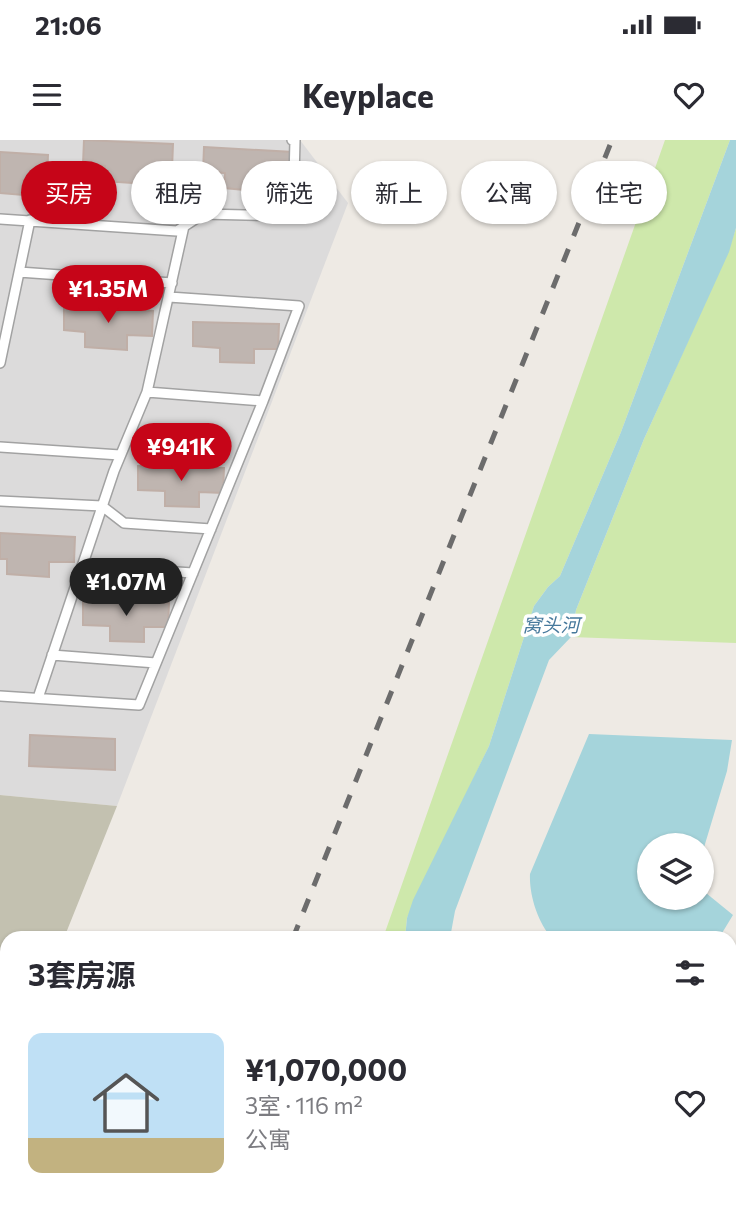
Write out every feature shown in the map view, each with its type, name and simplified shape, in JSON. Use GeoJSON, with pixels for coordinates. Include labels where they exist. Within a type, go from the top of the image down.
{"type":"FeatureCollection","features":[{"type":"Feature","properties":{"kind":"lane"},"geometry":{"type":"LineString","coordinates":[[83,224],[177,231],[203,214],[293,216],[295,140],[292,140]]}},
{"type":"Feature","properties":{"kind":"lane"},"geometry":{"type":"LineString","coordinates":[[0,219],[21,220]]}},
{"type":"Feature","properties":{"kind":"lane"},"geometry":{"type":"LineString","coordinates":[[0,363],[29,224]]}},
{"type":"Feature","properties":{"kind":"lane"},"geometry":{"type":"LineString","coordinates":[[38,698],[120,455],[147,392],[184,226]]}},
{"type":"Feature","properties":{"kind":"lane"},"geometry":{"type":"LineString","coordinates":[[19,272],[172,283]]}},
{"type":"Feature","properties":{"kind":"lane"},"geometry":{"type":"LineString","coordinates":[[0,696],[139,705],[299,306],[169,297]]}},
{"type":"Feature","properties":{"kind":"lane"},"geometry":{"type":"LineString","coordinates":[[147,392],[262,401]]}},
{"type":"Feature","properties":{"kind":"lane"},"geometry":{"type":"LineString","coordinates":[[0,447],[120,455]]}},
{"type":"Feature","properties":{"kind":"lane"},"geometry":{"type":"LineString","coordinates":[[0,501],[102,506],[124,523],[211,529]]}},
{"type":"Feature","properties":{"kind":"lane"},"geometry":{"type":"LineString","coordinates":[[82,566],[193,573]]}},
{"type":"Feature","properties":{"kind":"lane"},"geometry":{"type":"LineString","coordinates":[[52,655],[156,663]]}},
{"type":"Feature","properties":{"kind":"shaded area"},"geometry":{"type":"Polygon","coordinates":[[[0,140],[300,140],[316,161],[241,161],[241,224],[337,224],[337,189],[348,203],[117,806],[0,795],[0,140]]]}},
{"type":"Feature","properties":{"kind":"shaded area"},"geometry":{"type":"Polygon","coordinates":[[[0,795],[117,806],[67,931],[0,931],[0,795]]]}},
{"type":"Feature","properties":{"kind":"green space"},"geometry":{"type":"Polygon","coordinates":[[[665,140],[730,140],[621,432],[560,576],[534,606],[489,746],[407,918],[406,931],[385,931],[635,224],[667,224],[667,161],[658,161],[665,140]]]}},
{"type":"Feature","properties":{"kind":"green space"},"geometry":{"type":"Polygon","coordinates":[[[736,228],[736,643],[571,637],[576,610],[644,439],[728,252],[736,228]]]}},
{"type":"Feature","properties":{"kind":"water","name":"窝头河"},"geometry":{"type":"Polygon","coordinates":[[[730,140],[736,140],[736,228],[729,252],[644,439],[576,610],[571,637],[549,660],[455,911],[451,931],[406,931],[413,900],[489,746],[534,606],[560,576],[621,432],[730,140]]]}},
{"type":"Feature","properties":{"kind":"water"},"geometry":{"type":"Polygon","coordinates":[[[589,734],[732,740],[727,771],[708,833],[637,833],[637,910],[714,910],[714,900],[733,915],[723,931],[546,931],[535,908],[530,874],[589,734]]]}},
{"type":"Feature","properties":{"kind":"building"},"geometry":{"type":"Polygon","coordinates":[[[84,140],[173,144],[172,161],[131,161],[131,183],[117,182],[117,161],[83,161],[84,140]]]}},
{"type":"Feature","properties":{"kind":"building"},"geometry":{"type":"Polygon","coordinates":[[[204,147],[293,152],[293,161],[241,161],[241,190],[227,188],[227,161],[203,161],[204,147]]]}},
{"type":"Feature","properties":{"kind":"building"},"geometry":{"type":"Polygon","coordinates":[[[0,152],[48,155],[48,161],[21,161],[21,195],[0,193],[0,152]]]}},
{"type":"Feature","properties":{"kind":"building"},"geometry":{"type":"Polygon","coordinates":[[[64,306],[153,311],[152,336],[127,335],[127,350],[85,347],[85,332],[64,330],[64,306]]]}},
{"type":"Feature","properties":{"kind":"building"},"geometry":{"type":"Polygon","coordinates":[[[193,322],[279,324],[278,349],[254,349],[254,363],[220,362],[220,348],[193,346],[193,322]]]}},
{"type":"Feature","properties":{"kind":"building"},"geometry":{"type":"Polygon","coordinates":[[[138,466],[224,468],[223,493],[199,492],[199,507],[165,506],[165,491],[138,490],[138,466]]]}},
{"type":"Feature","properties":{"kind":"building"},"geometry":{"type":"Polygon","coordinates":[[[0,533],[75,537],[74,562],[49,562],[49,577],[7,574],[7,559],[0,559],[0,533]]]}},
{"type":"Feature","properties":{"kind":"building"},"geometry":{"type":"Polygon","coordinates":[[[83,600],[169,603],[168,627],[144,627],[144,642],[110,641],[110,626],[83,625],[83,600]]]}},
{"type":"Feature","properties":{"kind":"building"},"geometry":{"type":"Polygon","coordinates":[[[30,735],[115,739],[115,770],[29,766],[30,735]]]}},
{"type":"Feature","properties":{"kind":"railway"},"geometry":{"type":"LineString","coordinates":[[296,931],[612,140]]}}]}
